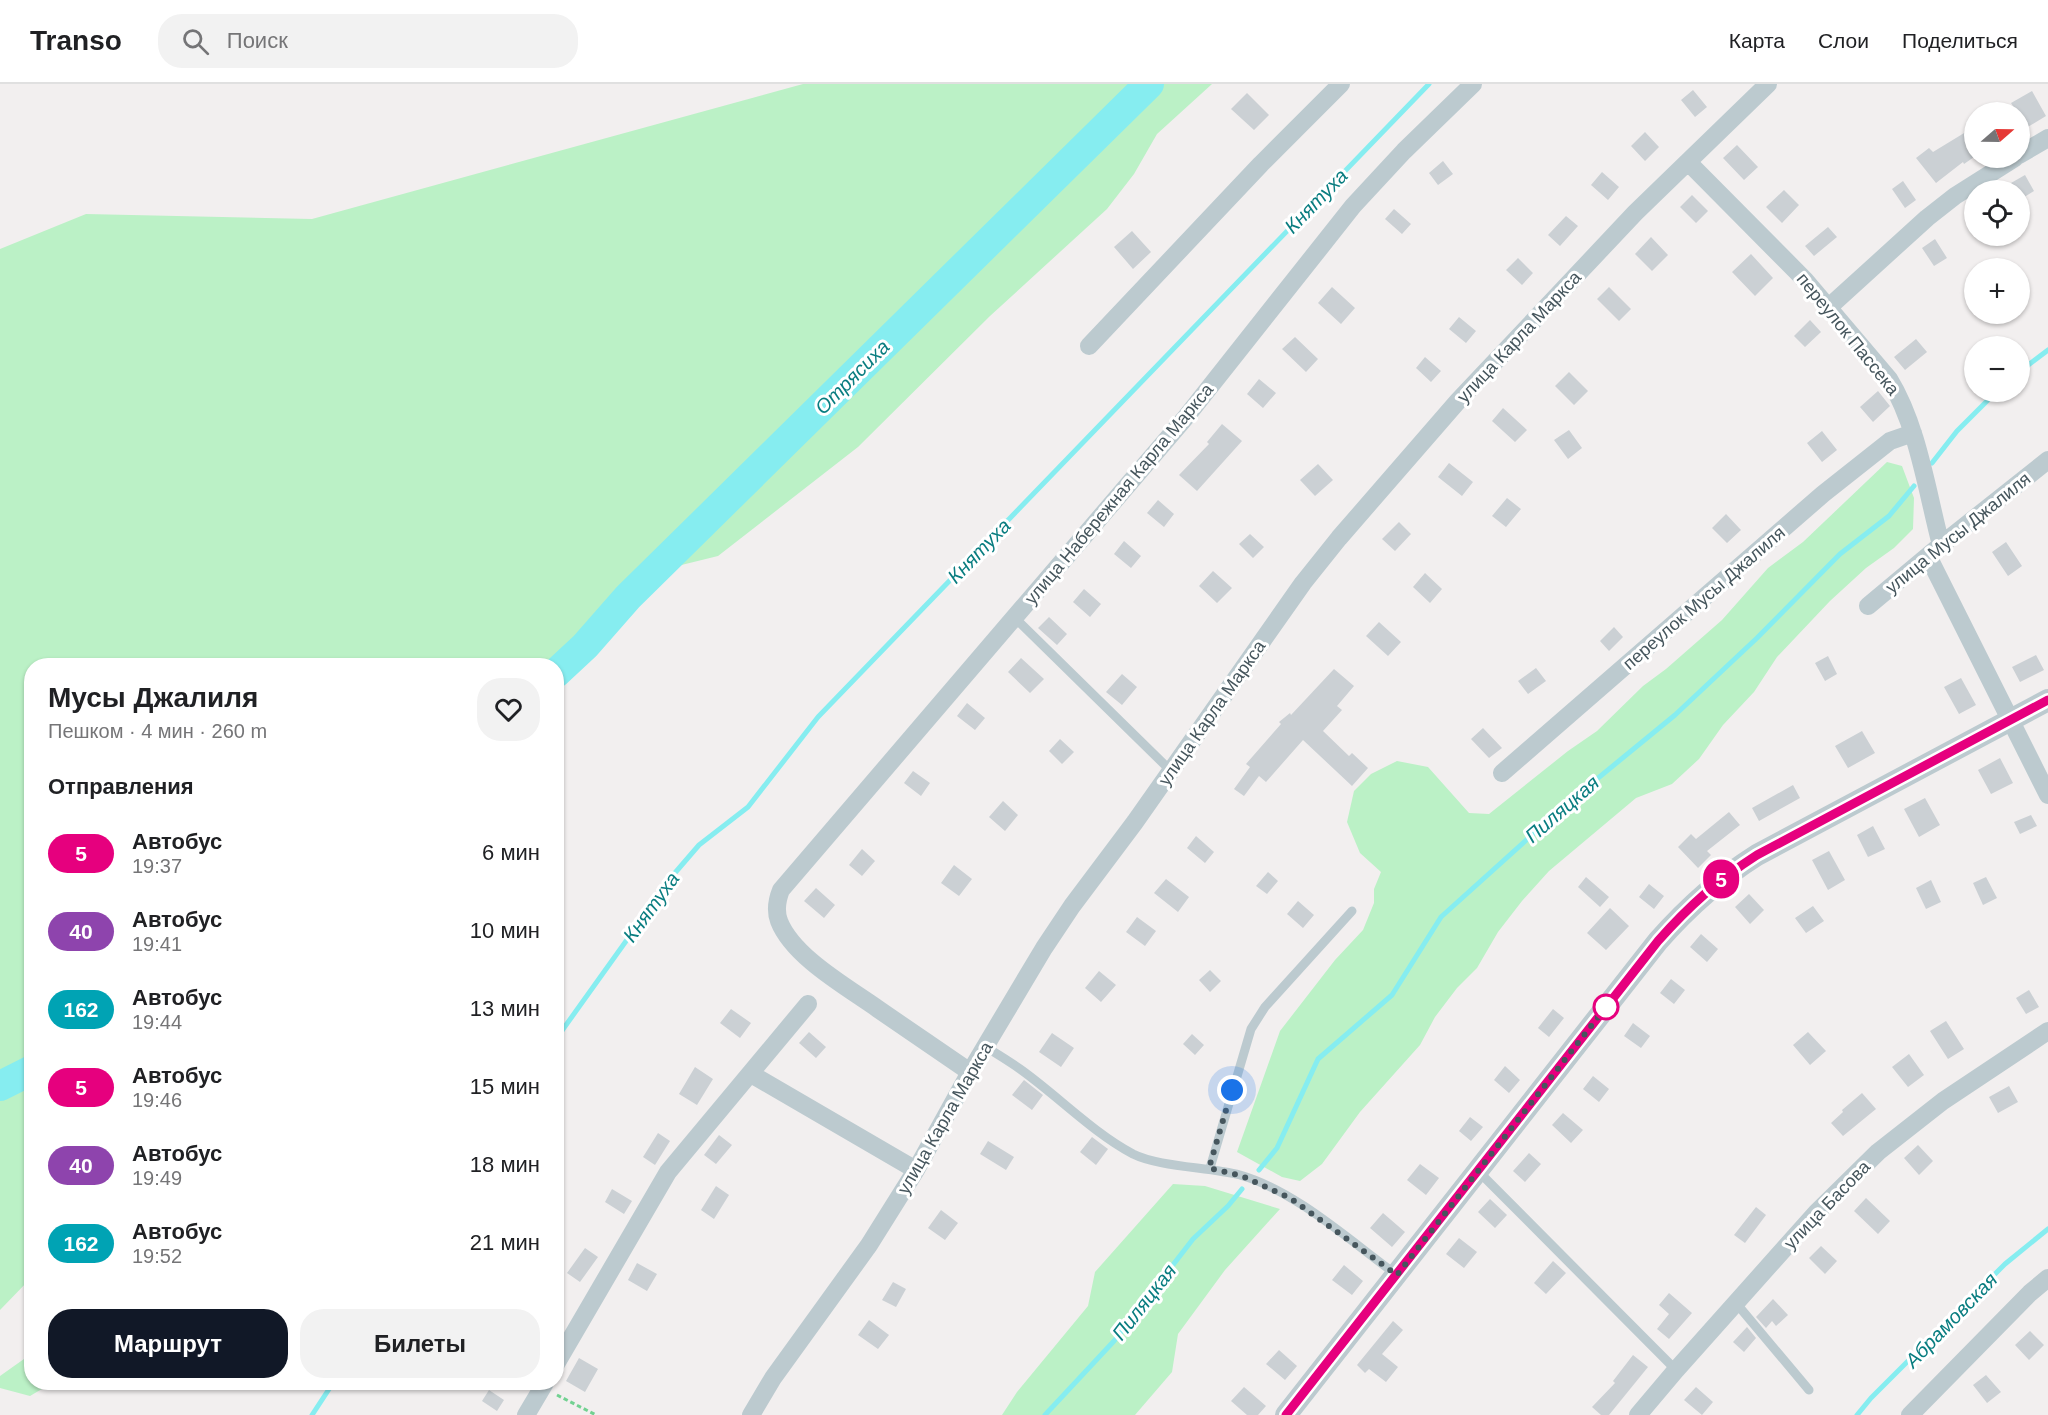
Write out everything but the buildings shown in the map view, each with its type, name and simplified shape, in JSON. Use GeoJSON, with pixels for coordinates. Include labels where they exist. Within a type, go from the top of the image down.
{"type":"FeatureCollection","features":[{"type":"Feature","properties":{"kind":"street"},"geometry":{"type":"LineString","coordinates":[[1089,346],[1261,164],[1341,84]]}},
{"type":"Feature","properties":{"kind":"street","name":"улица Набережная Карла Маркса"},"geometry":{"type":"LineString","coordinates":[[970,1072],[805,956],[784,932],[776,911],[781,890],[791,875],[885,770],[1186,417],[1353,207],[1404,151],[1473,84]]}},
{"type":"Feature","properties":{"kind":"street","name":"улица Карла Маркса"},"geometry":{"type":"LineString","coordinates":[[752,1415],[773,1378],[869,1245],[916,1170],[970,1072],[1044,948],[1303,583],[1458,401],[1635,213],[1768,84]]}},
{"type":"Feature","properties":{"kind":"street"},"geometry":{"type":"LineString","coordinates":[[2030,148],[2048,138]]}},
{"type":"Feature","properties":{"kind":"street","name":"переулок Пассека"},"geometry":{"type":"LineString","coordinates":[[1688,162],[1805,280],[1890,379],[1900,396],[1913,434],[1934,550],[2009,721],[2048,795]]}},
{"type":"Feature","properties":{"kind":"street"},"geometry":{"type":"LineString","coordinates":[[1829,307],[1927,218],[1955,196],[1998,168]]}},
{"type":"Feature","properties":{"kind":"street","name":"переулок Мусы Джалиля"},"geometry":{"type":"LineString","coordinates":[[1502,774],[1823,494],[1878,449],[1900,436],[1913,434]]}},
{"type":"Feature","properties":{"kind":"street","name":"улица Мусы Джалиля"},"geometry":{"type":"LineString","coordinates":[[1868,606],[1934,550],[2048,460]]}},
{"type":"Feature","properties":{"kind":"street"},"geometry":{"type":"LineString","coordinates":[[1286,1415],[1658,941],[1705,892],[1726,874],[1757,855],[2048,700]]}},
{"type":"Feature","properties":{"kind":"street"},"geometry":{"type":"LineString","coordinates":[[564,1350],[668,1172],[808,1004]]}},
{"type":"Feature","properties":{"kind":"street","name":"улица Басова"},"geometry":{"type":"LineString","coordinates":[[1638,1415],[1816,1214],[1878,1152],[1942,1101],[2048,1032]]}},
{"type":"Feature","properties":{"kind":"street"},"geometry":{"type":"LineString","coordinates":[[751,1074],[916,1170]]}},
{"type":"Feature","properties":{"kind":"street"},"geometry":{"type":"LineString","coordinates":[[1910,1415],[2030,1293],[2048,1278]]}},
{"type":"Feature","properties":{"kind":"street"},"geometry":{"type":"LineString","coordinates":[[526,1415],[541,1390]]}},
{"type":"Feature","properties":{"kind":"lane"},"geometry":{"type":"LineString","coordinates":[[1014,617],[1171,771]]}},
{"type":"Feature","properties":{"kind":"lane"},"geometry":{"type":"LineString","coordinates":[[1209,1168],[1251,1029],[1265,1007],[1352,911]]}},
{"type":"Feature","properties":{"kind":"lane"},"geometry":{"type":"LineString","coordinates":[[986,1047],[1020,1069],[1085,1120],[1134,1154],[1155,1161],[1209,1168],[1242,1176],[1290,1198],[1397,1275]]}},
{"type":"Feature","properties":{"kind":"lane"},"geometry":{"type":"LineString","coordinates":[[1478,1171],[1676,1370]]}},
{"type":"Feature","properties":{"kind":"lane"},"geometry":{"type":"LineString","coordinates":[[1736,1303],[1809,1390]]}},
{"type":"Feature","properties":{"kind":"path"},"geometry":{"type":"LineString","coordinates":[[553,1390],[596,1415]]}},
{"type":"Feature","properties":{"kind":"green space"},"geometry":{"type":"Polygon","coordinates":[[[803,84],[1212,84],[1157,134],[1134,174],[1107,209],[990,316],[858,447],[718,556],[653,572],[628,597],[557,658],[24,658],[24,1285],[0,1310],[0,249],[86,214],[312,219],[803,84]]]}},
{"type":"Feature","properties":{"kind":"green space"},"geometry":{"type":"Polygon","coordinates":[[[1887,462],[1902,466],[1914,498],[1913,529],[1894,548],[1866,568],[1830,601],[1777,657],[1754,692],[1723,725],[1699,759],[1672,784],[1636,798],[1549,871],[1498,932],[1477,968],[1457,988],[1435,1017],[1420,1045],[1360,1112],[1322,1164],[1300,1181],[1282,1177],[1237,1152],[1280,1031],[1335,960],[1363,930],[1374,903],[1374,889],[1381,872],[1360,853],[1347,822],[1354,791],[1371,774],[1397,761],[1428,767],[1469,813],[1489,814],[1568,751],[1597,731],[1643,686],[1722,620],[1768,568],[1803,542],[1887,462]]]}},
{"type":"Feature","properties":{"kind":"green space"},"geometry":{"type":"Polygon","coordinates":[[[1173,1184],[1205,1186],[1280,1209],[1225,1270],[1178,1334],[1172,1372],[1135,1415],[1002,1415],[1017,1392],[1088,1306],[1095,1272],[1173,1184]]]}},
{"type":"Feature","properties":{"kind":"green space"},"geometry":{"type":"Polygon","coordinates":[[[24,1359],[24,1390],[40,1390],[30,1396],[0,1388],[0,1376],[24,1359]]]}},
{"type":"Feature","properties":{"kind":"waterway","name":"Отрясиха"},"geometry":{"type":"LineString","coordinates":[[564,666],[585,646],[628,597],[1149,84]]}},
{"type":"Feature","properties":{"kind":"waterway","name":"Княтуха"},"geometry":{"type":"LineString","coordinates":[[564,1028],[674,874],[699,845],[748,807],[818,717],[1429,84]]}},
{"type":"Feature","properties":{"kind":"waterway"},"geometry":{"type":"LineString","coordinates":[[2030,364],[2048,350]]}},
{"type":"Feature","properties":{"kind":"waterway"},"geometry":{"type":"LineString","coordinates":[[1932,463],[1957,431],[1986,402]]}},
{"type":"Feature","properties":{"kind":"waterway","name":"Пиляцкая"},"geometry":{"type":"LineString","coordinates":[[1259,1170],[1277,1148],[1318,1059],[1392,995],[1441,917],[1564,806],[1675,715],[1757,638],[1840,554],[1889,516],[1914,486]]}},
{"type":"Feature","properties":{"kind":"waterway","name":"Отрясиха"},"geometry":{"type":"LineString","coordinates":[[0,1086],[24,1074]]}},
{"type":"Feature","properties":{"kind":"waterway","name":"Пиляцкая"},"geometry":{"type":"LineString","coordinates":[[1045,1415],[1114,1341],[1193,1239],[1228,1206],[1242,1189]]}},
{"type":"Feature","properties":{"kind":"waterway","name":"Абрамовская"},"geometry":{"type":"LineString","coordinates":[[1857,1415],[1871,1398],[2005,1264],[2048,1229]]}},
{"type":"Feature","properties":{"kind":"waterway","name":"Княтуха"},"geometry":{"type":"LineString","coordinates":[[312,1415],[328,1390]]}},
{"type":"Feature","properties":{"kind":"bus line","name":"5"},"geometry":{"type":"LineString","coordinates":[[1286,1415],[1658,941],[1705,892],[1726,874],[1798,832],[2048,700]]}},
{"type":"Feature","properties":{"kind":"route"},"geometry":{"type":"LineString","coordinates":[[1232,1090],[1209,1168],[1242,1176],[1290,1198],[1397,1275],[1606,1007]]}}]}
